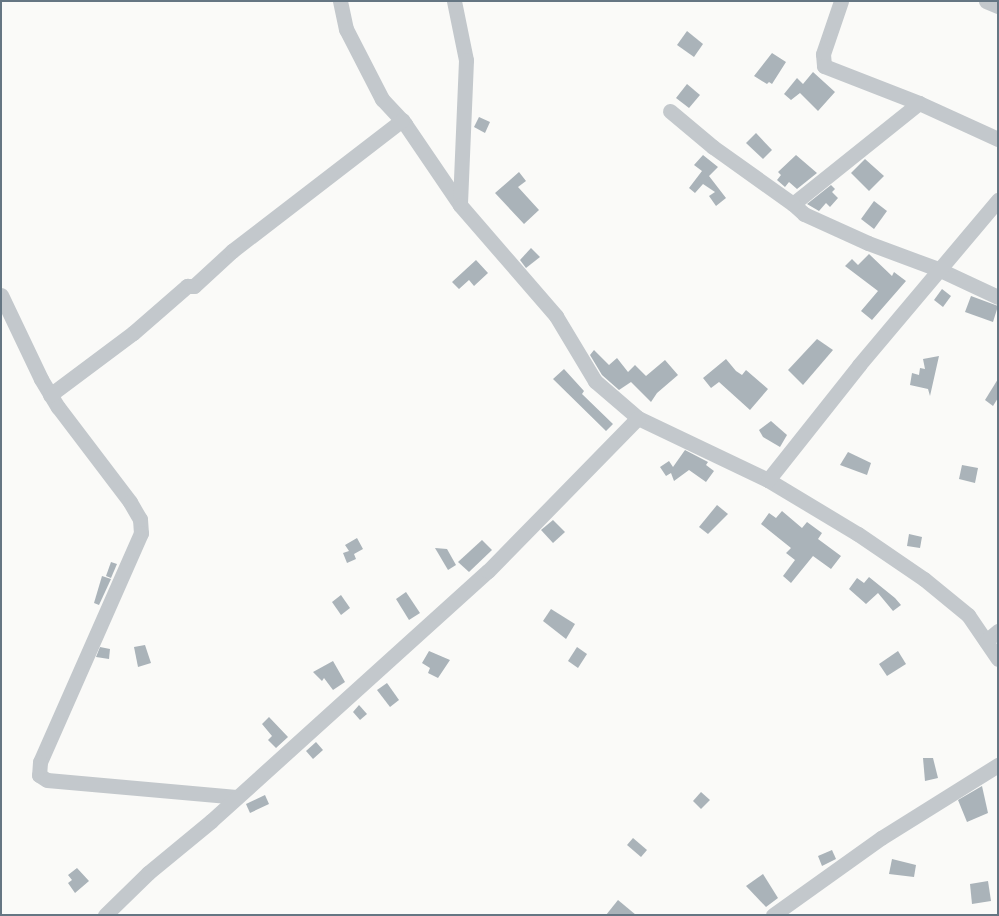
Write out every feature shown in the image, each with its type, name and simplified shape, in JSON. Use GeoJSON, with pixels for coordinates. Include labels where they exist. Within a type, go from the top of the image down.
{"type":"FeatureCollection","features":[{"type":"Feature","properties":{"kind":"street"},"geometry":{"type":"LineString","coordinates":[[340,1],[353,44],[382,99],[402,120],[460,206],[556,316],[595,381],[638,418],[768,480],[858,534],[924,579],[968,615],[998,659]]}},
{"type":"Feature","properties":{"kind":"street"},"geometry":{"type":"LineString","coordinates":[[454,1],[466,60],[460,206]]}},
{"type":"Feature","properties":{"kind":"street"},"geometry":{"type":"LineString","coordinates":[[841,1],[823,54],[824,66],[919,102],[998,138]]}},
{"type":"Feature","properties":{"kind":"street"},"geometry":{"type":"LineString","coordinates":[[793,204],[919,102]]}},
{"type":"Feature","properties":{"kind":"street"},"geometry":{"type":"LineString","coordinates":[[670,110],[713,147],[793,204],[804,214],[868,243],[938,269],[998,297]]}},
{"type":"Feature","properties":{"kind":"street"},"geometry":{"type":"LineString","coordinates":[[50,395],[133,333],[187,286],[194,286],[232,251],[402,120]]}},
{"type":"Feature","properties":{"kind":"street"},"geometry":{"type":"LineString","coordinates":[[768,480],[938,269],[998,200]]}},
{"type":"Feature","properties":{"kind":"street"},"geometry":{"type":"LineString","coordinates":[[1,295],[50,395],[130,502],[140,519],[141,533],[37,771],[43,779],[236,797]]}},
{"type":"Feature","properties":{"kind":"street"},"geometry":{"type":"LineString","coordinates":[[105,915],[148,873],[236,797],[488,571],[638,418]]}},
{"type":"Feature","properties":{"kind":"street"},"geometry":{"type":"LineString","coordinates":[[986,642],[998,631]]}},
{"type":"Feature","properties":{"kind":"street"},"geometry":{"type":"LineString","coordinates":[[772,915],[881,838],[998,765]]}},
{"type":"Feature","properties":{"kind":"building"},"geometry":{"type":"Polygon","coordinates":[[[687,31],[703,44],[694,57],[677,45],[687,31]]]}},
{"type":"Feature","properties":{"kind":"building"},"geometry":{"type":"Polygon","coordinates":[[[772,53],[786,62],[772,84],[769,82],[767,84],[754,76],[772,53]]]}},
{"type":"Feature","properties":{"kind":"building"},"geometry":{"type":"Polygon","coordinates":[[[813,72],[835,92],[818,111],[800,93],[791,100],[784,94],[797,78],[803,84],[813,72]]]}},
{"type":"Feature","properties":{"kind":"building"},"geometry":{"type":"Polygon","coordinates":[[[687,84],[700,95],[689,108],[676,98],[687,84]]]}},
{"type":"Feature","properties":{"kind":"building"},"geometry":{"type":"Polygon","coordinates":[[[479,117],[490,122],[485,133],[474,127],[479,117]]]}},
{"type":"Feature","properties":{"kind":"building"},"geometry":{"type":"Polygon","coordinates":[[[756,133],[772,150],[763,159],[746,143],[756,133]]]}},
{"type":"Feature","properties":{"kind":"building"},"geometry":{"type":"Polygon","coordinates":[[[703,155],[718,167],[709,176],[726,198],[716,206],[709,196],[715,192],[703,184],[695,193],[689,188],[702,171],[694,165],[703,155]]]}},
{"type":"Feature","properties":{"kind":"building"},"geometry":{"type":"Polygon","coordinates":[[[796,155],[817,173],[797,189],[789,182],[785,187],[777,180],[781,175],[778,172],[796,155]]]}},
{"type":"Feature","properties":{"kind":"building"},"geometry":{"type":"Polygon","coordinates":[[[865,159],[884,176],[869,191],[851,173],[865,159]]]}},
{"type":"Feature","properties":{"kind":"building"},"geometry":{"type":"Polygon","coordinates":[[[519,172],[526,181],[518,187],[539,210],[524,224],[495,193],[519,172]]]}},
{"type":"Feature","properties":{"kind":"building"},"geometry":{"type":"Polygon","coordinates":[[[831,185],[835,189],[832,192],[838,198],[830,207],[826,203],[819,211],[807,204],[831,185]]]}},
{"type":"Feature","properties":{"kind":"building"},"geometry":{"type":"Polygon","coordinates":[[[874,201],[887,211],[874,229],[861,219],[874,201]]]}},
{"type":"Feature","properties":{"kind":"building"},"geometry":{"type":"Polygon","coordinates":[[[531,248],[540,257],[526,268],[520,260],[531,248]]]}},
{"type":"Feature","properties":{"kind":"building"},"geometry":{"type":"Polygon","coordinates":[[[869,254],[892,276],[894,272],[906,281],[872,320],[861,311],[878,291],[845,266],[852,259],[858,265],[869,254]]]}},
{"type":"Feature","properties":{"kind":"building"},"geometry":{"type":"Polygon","coordinates":[[[476,260],[488,273],[474,286],[469,280],[459,289],[452,282],[476,260]]]}},
{"type":"Feature","properties":{"kind":"building"},"geometry":{"type":"Polygon","coordinates":[[[942,289],[951,296],[943,307],[934,300],[942,289]]]}},
{"type":"Feature","properties":{"kind":"building"},"geometry":{"type":"Polygon","coordinates":[[[971,296],[998,306],[993,322],[965,312],[971,296]]]}},
{"type":"Feature","properties":{"kind":"building"},"geometry":{"type":"Polygon","coordinates":[[[817,339],[833,350],[803,385],[788,370],[817,339]]]}},
{"type":"Feature","properties":{"kind":"building"},"geometry":{"type":"Polygon","coordinates":[[[594,350],[609,365],[617,358],[628,372],[635,365],[646,376],[665,360],[678,375],[657,393],[651,402],[631,382],[619,390],[602,375],[590,355],[594,350]]]}},
{"type":"Feature","properties":{"kind":"building"},"geometry":{"type":"Polygon","coordinates":[[[939,356],[930,396],[928,389],[910,385],[912,373],[919,375],[920,368],[925,369],[923,359],[939,356]]]}},
{"type":"Feature","properties":{"kind":"building"},"geometry":{"type":"Polygon","coordinates":[[[726,359],[736,371],[742,375],[746,370],[768,389],[750,410],[719,382],[711,388],[703,378],[726,359]]]}},
{"type":"Feature","properties":{"kind":"building"},"geometry":{"type":"Polygon","coordinates":[[[564,369],[584,391],[582,394],[613,424],[606,431],[553,379],[564,369]]]}},
{"type":"Feature","properties":{"kind":"building"},"geometry":{"type":"Polygon","coordinates":[[[998,379],[998,398],[993,406],[985,400],[998,379]]]}},
{"type":"Feature","properties":{"kind":"building"},"geometry":{"type":"Polygon","coordinates":[[[771,421],[787,435],[780,447],[763,437],[759,430],[771,421]]]}},
{"type":"Feature","properties":{"kind":"building"},"geometry":{"type":"Polygon","coordinates":[[[685,450],[708,462],[706,465],[714,471],[706,482],[689,470],[674,481],[671,473],[666,476],[660,467],[669,461],[673,467],[685,450]]]}},
{"type":"Feature","properties":{"kind":"building"},"geometry":{"type":"Polygon","coordinates":[[[848,452],[871,463],[867,475],[840,465],[848,452]]]}},
{"type":"Feature","properties":{"kind":"building"},"geometry":{"type":"Polygon","coordinates":[[[962,465],[978,468],[975,483],[959,479],[962,465]]]}},
{"type":"Feature","properties":{"kind":"building"},"geometry":{"type":"Polygon","coordinates":[[[717,505],[728,514],[708,534],[699,527],[717,505]]]}},
{"type":"Feature","properties":{"kind":"building"},"geometry":{"type":"Polygon","coordinates":[[[782,511],[802,528],[807,522],[822,533],[818,539],[841,556],[831,569],[813,556],[791,583],[783,576],[795,560],[786,553],[791,548],[761,524],[769,513],[776,518],[782,511]]]}},
{"type":"Feature","properties":{"kind":"building"},"geometry":{"type":"Polygon","coordinates":[[[553,520],[565,532],[553,543],[541,530],[553,520]]]}},
{"type":"Feature","properties":{"kind":"building"},"geometry":{"type":"Polygon","coordinates":[[[909,534],[922,537],[920,548],[907,546],[909,534]]]}},
{"type":"Feature","properties":{"kind":"building"},"geometry":{"type":"Polygon","coordinates":[[[357,538],[363,549],[354,554],[356,559],[347,563],[343,553],[349,551],[345,545],[357,538]]]}},
{"type":"Feature","properties":{"kind":"building"},"geometry":{"type":"Polygon","coordinates":[[[482,540],[492,550],[469,572],[458,562],[482,540]]]}},
{"type":"Feature","properties":{"kind":"building"},"geometry":{"type":"Polygon","coordinates":[[[435,548],[447,549],[456,565],[448,570],[435,548]]]}},
{"type":"Feature","properties":{"kind":"building"},"geometry":{"type":"Polygon","coordinates":[[[111,562],[117,564],[111,578],[106,576],[111,562]]]}},
{"type":"Feature","properties":{"kind":"building"},"geometry":{"type":"Polygon","coordinates":[[[102,576],[111,579],[99,605],[94,603],[102,576]]]}},
{"type":"Feature","properties":{"kind":"building"},"geometry":{"type":"Polygon","coordinates":[[[869,577],[895,598],[901,605],[893,611],[878,593],[866,604],[849,589],[857,578],[864,583],[869,577]]]}},
{"type":"Feature","properties":{"kind":"building"},"geometry":{"type":"Polygon","coordinates":[[[406,592],[420,613],[409,620],[396,599],[406,592]]]}},
{"type":"Feature","properties":{"kind":"building"},"geometry":{"type":"Polygon","coordinates":[[[341,595],[350,608],[341,615],[332,602],[341,595]]]}},
{"type":"Feature","properties":{"kind":"building"},"geometry":{"type":"Polygon","coordinates":[[[551,609],[575,624],[566,639],[543,621],[551,609]]]}},
{"type":"Feature","properties":{"kind":"building"},"geometry":{"type":"Polygon","coordinates":[[[145,645],[151,663],[138,667],[134,647],[145,645]]]}},
{"type":"Feature","properties":{"kind":"building"},"geometry":{"type":"Polygon","coordinates":[[[100,647],[110,649],[109,659],[96,657],[100,647]]]}},
{"type":"Feature","properties":{"kind":"building"},"geometry":{"type":"Polygon","coordinates":[[[577,647],[587,654],[578,668],[568,661],[577,647]]]}},
{"type":"Feature","properties":{"kind":"building"},"geometry":{"type":"Polygon","coordinates":[[[429,651],[450,660],[438,678],[428,673],[430,668],[422,663],[429,651]]]}},
{"type":"Feature","properties":{"kind":"building"},"geometry":{"type":"Polygon","coordinates":[[[898,651],[906,664],[887,676],[879,664],[898,651]]]}},
{"type":"Feature","properties":{"kind":"building"},"geometry":{"type":"Polygon","coordinates":[[[333,661],[345,682],[333,690],[324,678],[322,681],[313,672],[333,661]]]}},
{"type":"Feature","properties":{"kind":"building"},"geometry":{"type":"Polygon","coordinates":[[[387,683],[399,700],[390,707],[377,690],[387,683]]]}},
{"type":"Feature","properties":{"kind":"building"},"geometry":{"type":"Polygon","coordinates":[[[359,705],[367,714],[360,720],[353,712],[359,705]]]}},
{"type":"Feature","properties":{"kind":"building"},"geometry":{"type":"Polygon","coordinates":[[[269,717],[288,737],[276,748],[268,740],[272,736],[262,724],[269,717]]]}},
{"type":"Feature","properties":{"kind":"building"},"geometry":{"type":"Polygon","coordinates":[[[316,742],[323,750],[313,759],[306,751],[316,742]]]}},
{"type":"Feature","properties":{"kind":"building"},"geometry":{"type":"Polygon","coordinates":[[[923,758],[933,758],[938,778],[925,781],[923,758]]]}},
{"type":"Feature","properties":{"kind":"building"},"geometry":{"type":"Polygon","coordinates":[[[982,786],[988,813],[967,822],[958,800],[982,786]]]}},
{"type":"Feature","properties":{"kind":"building"},"geometry":{"type":"Polygon","coordinates":[[[701,792],[710,800],[701,809],[693,801],[701,792]]]}},
{"type":"Feature","properties":{"kind":"building"},"geometry":{"type":"Polygon","coordinates":[[[265,795],[269,804],[250,813],[246,804],[265,795]]]}},
{"type":"Feature","properties":{"kind":"building"},"geometry":{"type":"Polygon","coordinates":[[[633,838],[647,850],[641,857],[627,845],[633,838]]]}},
{"type":"Feature","properties":{"kind":"building"},"geometry":{"type":"Polygon","coordinates":[[[832,850],[836,859],[822,866],[818,856],[832,850]]]}},
{"type":"Feature","properties":{"kind":"building"},"geometry":{"type":"Polygon","coordinates":[[[892,859],[916,865],[914,877],[889,874],[892,859]]]}},
{"type":"Feature","properties":{"kind":"building"},"geometry":{"type":"Polygon","coordinates":[[[77,868],[89,881],[75,893],[68,883],[72,880],[68,875],[77,868]]]}},
{"type":"Feature","properties":{"kind":"building"},"geometry":{"type":"Polygon","coordinates":[[[763,874],[778,898],[766,907],[746,886],[763,874]]]}},
{"type":"Feature","properties":{"kind":"building"},"geometry":{"type":"Polygon","coordinates":[[[988,881],[991,901],[972,904],[970,884],[988,881]]]}},
{"type":"Feature","properties":{"kind":"building"},"geometry":{"type":"Polygon","coordinates":[[[618,900],[636,915],[606,915],[618,900]]]}}]}
